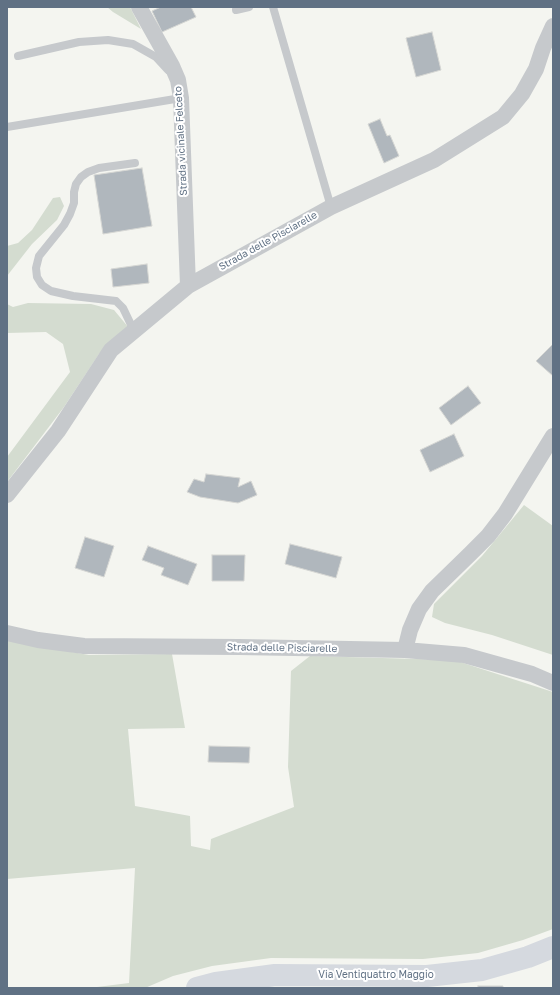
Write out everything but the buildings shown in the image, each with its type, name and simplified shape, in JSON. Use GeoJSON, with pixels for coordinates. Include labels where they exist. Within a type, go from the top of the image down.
{"type":"FeatureCollection","features":[{"type":"Feature","properties":{"kind":"main road","name":"Via Ventiquattro Maggio"},"geometry":{"type":"LineString","coordinates":[[197,988],[216,983],[275,975],[427,976],[482,970],[528,957],[553,947]]}},
{"type":"Feature","properties":{"kind":"street","name":"Strada vicinale Felceto"},"geometry":{"type":"LineString","coordinates":[[139,7],[172,66],[178,80],[181,98],[188,286]]}},
{"type":"Feature","properties":{"kind":"street","name":"Strada delle Pisciarelle"},"geometry":{"type":"LineString","coordinates":[[7,495],[58,431],[111,350],[188,286],[331,207],[434,160],[503,117],[522,94],[536,69],[543,48],[553,26]]}},
{"type":"Feature","properties":{"kind":"street"},"geometry":{"type":"LineString","coordinates":[[406,650],[410,630],[419,609],[432,591],[475,550],[505,514],[553,436]]}},
{"type":"Feature","properties":{"kind":"street","name":"Strada delle Pisciarelle"},"geometry":{"type":"LineString","coordinates":[[7,633],[38,640],[84,646],[406,650],[464,656],[532,674],[553,683]]}},
{"type":"Feature","properties":{"kind":"lane"},"geometry":{"type":"LineString","coordinates":[[236,10],[249,7]]}},
{"type":"Feature","properties":{"kind":"lane"},"geometry":{"type":"LineString","coordinates":[[273,7],[331,207]]}},
{"type":"Feature","properties":{"kind":"lane"},"geometry":{"type":"LineString","coordinates":[[18,56],[78,42],[108,40],[133,44],[156,57],[178,80]]}},
{"type":"Feature","properties":{"kind":"lane"},"geometry":{"type":"LineString","coordinates":[[7,127],[181,98]]}},
{"type":"Feature","properties":{"kind":"lane"},"geometry":{"type":"LineString","coordinates":[[134,331],[123,308],[116,301],[73,296],[51,291],[42,285],[37,277],[36,268],[38,256],[64,225],[70,214],[74,203],[75,188],[81,177],[88,172],[99,168],[135,163]]}},
{"type":"Feature","properties":{"kind":"shaded area"},"geometry":{"type":"Polygon","coordinates":[[[107,7],[130,7],[141,29],[113,12],[107,7]]]}},
{"type":"Feature","properties":{"kind":"shaded area"},"geometry":{"type":"Polygon","coordinates":[[[60,197],[64,206],[57,220],[32,244],[7,276],[7,246],[18,243],[32,230],[53,198],[60,197]]]}},
{"type":"Feature","properties":{"kind":"shaded area"},"geometry":{"type":"Polygon","coordinates":[[[28,303],[91,304],[114,310],[129,328],[99,354],[64,407],[7,482],[7,457],[70,372],[63,344],[46,332],[7,333],[7,304],[13,307],[28,303]]]}},
{"type":"Feature","properties":{"kind":"shaded area"},"geometry":{"type":"Polygon","coordinates":[[[524,505],[553,526],[553,655],[492,635],[445,623],[432,617],[434,604],[482,556],[524,505]]]}},
{"type":"Feature","properties":{"kind":"shaded area"},"geometry":{"type":"Polygon","coordinates":[[[7,638],[26,644],[89,655],[172,654],[185,728],[128,729],[135,806],[190,816],[191,846],[210,850],[211,839],[294,807],[288,767],[291,671],[310,656],[454,660],[553,692],[553,929],[523,940],[478,953],[423,959],[271,958],[212,966],[173,976],[145,988],[89,988],[129,983],[135,868],[7,879],[7,638]]]}}]}
